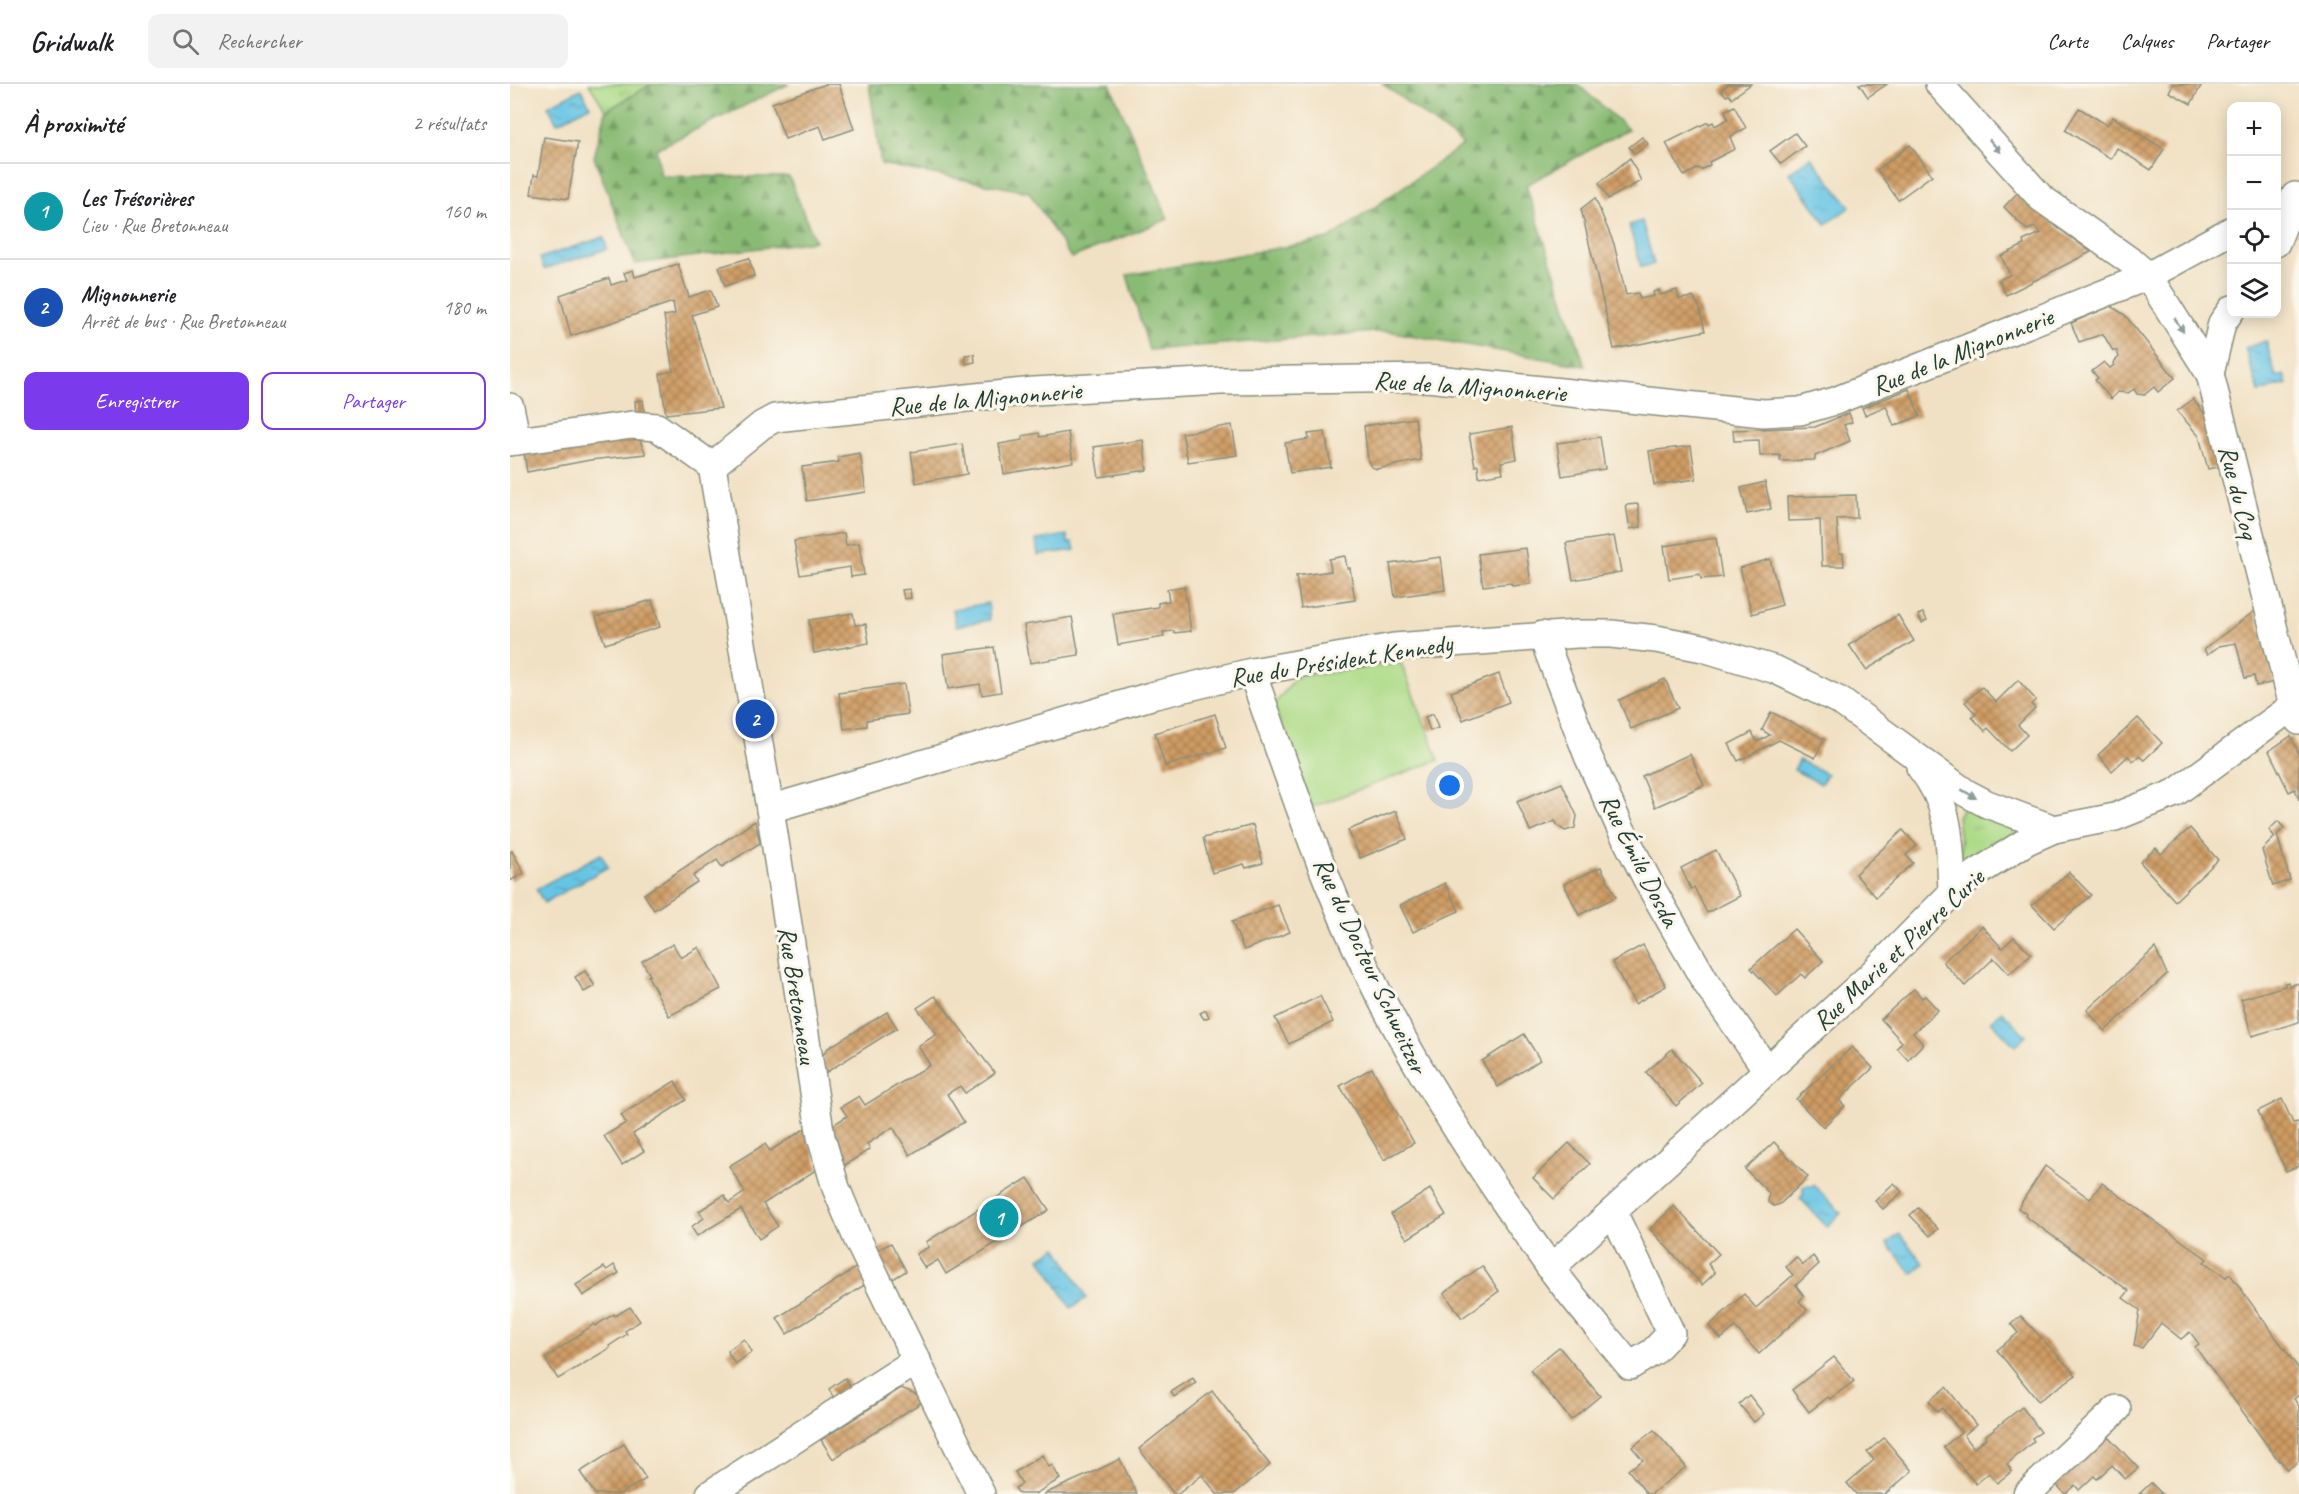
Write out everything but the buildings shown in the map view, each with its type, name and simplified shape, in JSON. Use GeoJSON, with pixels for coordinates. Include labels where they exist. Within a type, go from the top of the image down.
{"type":"FeatureCollection","features":[{"type":"Feature","properties":{"kind":"street","name":"Rue du Coq"},"geometry":{"type":"LineString","coordinates":[[1939,84],[2042,198],[2148,276],[2210,374],[2296,714]]}},
{"type":"Feature","properties":{"kind":"street"},"geometry":{"type":"LineString","coordinates":[[2281,229],[2290,198]]}},
{"type":"Feature","properties":{"kind":"street","name":"Rue de la Mignonnerie"},"geometry":{"type":"LineString","coordinates":[[712,466],[762,425],[775,418],[1034,391],[1221,381],[1427,378],[1763,413],[1800,411],[1835,401],[2148,276],[2227,233]]}},
{"type":"Feature","properties":{"kind":"street"},"geometry":{"type":"LineString","coordinates":[[2210,374],[2222,323],[2227,316]]}},
{"type":"Feature","properties":{"kind":"street"},"geometry":{"type":"LineString","coordinates":[[510,407],[513,442],[632,424],[657,427],[712,466]]}},
{"type":"Feature","properties":{"kind":"street","name":"Rue Bretonneau"},"geometry":{"type":"LineString","coordinates":[[712,466],[770,809],[821,1137],[836,1188],[857,1238],[981,1494]]}},
{"type":"Feature","properties":{"kind":"street","name":"Rue du Président Kennedy"},"geometry":{"type":"LineString","coordinates":[[770,809],[1151,696],[1252,672],[1394,647],[1542,634],[1611,634],[1645,638],[1741,658],[1776,669],[1840,701],[1966,793],[1987,804],[2054,829]]}},
{"type":"Feature","properties":{"kind":"street","name":"Rue Émile Dosda"},"geometry":{"type":"LineString","coordinates":[[1542,634],[1588,756],[1652,890],[1705,981],[1767,1070]]}},
{"type":"Feature","properties":{"kind":"street","name":"Rue du Docteur Schweitzer"},"geometry":{"type":"LineString","coordinates":[[1252,672],[1334,895],[1385,1007],[1430,1088],[1551,1268],[1630,1366],[1653,1352],[1671,1333],[1613,1212]]}},
{"type":"Feature","properties":{"kind":"street","name":"Rue Marie et Pierre Curie"},"geometry":{"type":"LineString","coordinates":[[1551,1268],[1868,978],[1952,893],[1977,873],[2006,854],[2054,829],[2115,817],[2175,793],[2296,714]]}},
{"type":"Feature","properties":{"kind":"street","name":"Rue du Président Kennedy"},"geometry":{"type":"LineString","coordinates":[[1905,747],[1934,784],[1943,804],[1949,835],[1952,893]]}},
{"type":"Feature","properties":{"kind":"street"},"geometry":{"type":"LineString","coordinates":[[710,1494],[917,1360]]}},
{"type":"Feature","properties":{"kind":"street"},"geometry":{"type":"LineString","coordinates":[[2027,1494],[2117,1409]]}},
{"type":"Feature","properties":{"kind":"green space"},"geometry":{"type":"Polygon","coordinates":[[[589,84],[652,84],[606,111],[589,84]]]}},
{"type":"Feature","properties":{"kind":"green space"},"geometry":{"type":"Polygon","coordinates":[[[652,84],[789,84],[656,149],[661,176],[789,177],[815,241],[635,264],[594,157],[606,111],[652,84]]]}},
{"type":"Feature","properties":{"kind":"green space"},"geometry":{"type":"Polygon","coordinates":[[[869,84],[1110,84],[1168,219],[1071,258],[1029,192],[881,164],[869,84]]]}},
{"type":"Feature","properties":{"kind":"green space"},"geometry":{"type":"Polygon","coordinates":[[[1383,84],[1577,84],[1628,129],[1526,185],[1585,366],[1387,331],[1149,350],[1127,275],[1329,239],[1463,145],[1383,84]]]}},
{"type":"Feature","properties":{"kind":"green space"},"geometry":{"type":"Polygon","coordinates":[[[1401,663],[1439,760],[1312,807],[1274,705],[1296,677],[1401,663]]]}},
{"type":"Feature","properties":{"kind":"green space"},"geometry":{"type":"Polygon","coordinates":[[[1967,807],[2013,825],[2015,832],[2013,839],[1968,864],[1962,860],[1957,816],[1967,807]]]}},
{"type":"Feature","properties":{"kind":"water"},"geometry":{"type":"Polygon","coordinates":[[[581,89],[590,106],[557,123],[548,106],[581,89]]]}},
{"type":"Feature","properties":{"kind":"water"},"geometry":{"type":"Polygon","coordinates":[[[1811,157],[1850,207],[1826,224],[1789,173],[1811,157]]]}},
{"type":"Feature","properties":{"kind":"water"},"geometry":{"type":"Polygon","coordinates":[[[1642,221],[1654,264],[1641,267],[1629,225],[1642,221]]]}},
{"type":"Feature","properties":{"kind":"water"},"geometry":{"type":"Polygon","coordinates":[[[604,237],[607,249],[544,269],[540,258],[604,237]]]}},
{"type":"Feature","properties":{"kind":"water"},"geometry":{"type":"Polygon","coordinates":[[[2266,341],[2276,377],[2284,375],[2287,384],[2259,392],[2245,348],[2266,341]]]}},
{"type":"Feature","properties":{"kind":"water"},"geometry":{"type":"Polygon","coordinates":[[[1067,535],[1068,543],[1073,542],[1075,550],[1038,555],[1036,540],[1067,535]]]}},
{"type":"Feature","properties":{"kind":"water"},"geometry":{"type":"Polygon","coordinates":[[[988,603],[990,620],[956,626],[953,609],[988,603]]]}},
{"type":"Feature","properties":{"kind":"water"},"geometry":{"type":"Polygon","coordinates":[[[1799,760],[1827,774],[1821,784],[1794,770],[1799,760]]]}},
{"type":"Feature","properties":{"kind":"water"},"geometry":{"type":"Polygon","coordinates":[[[601,854],[608,867],[544,903],[536,889],[601,854]]]}},
{"type":"Feature","properties":{"kind":"water"},"geometry":{"type":"Polygon","coordinates":[[[2002,1011],[2026,1036],[2015,1046],[1991,1021],[2002,1011]]]}},
{"type":"Feature","properties":{"kind":"water"},"geometry":{"type":"Polygon","coordinates":[[[1807,1185],[1812,1187],[1814,1185],[1841,1213],[1827,1227],[1800,1198],[1803,1195],[1803,1187],[1807,1185]]]}},
{"type":"Feature","properties":{"kind":"water"},"geometry":{"type":"Polygon","coordinates":[[[1900,1234],[1924,1264],[1912,1274],[1887,1243],[1900,1234]]]}},
{"type":"Feature","properties":{"kind":"water"},"geometry":{"type":"Polygon","coordinates":[[[1057,1247],[1087,1298],[1071,1308],[1040,1258],[1057,1247]]]}},
{"type":"Feature","properties":{"kind":"place","name":"Mignonnerie"},"geometry":{"type":"Point","coordinates":[755,719]}},
{"type":"Feature","properties":{"kind":"place","name":"Les Trésorières"},"geometry":{"type":"Point","coordinates":[999,1218]}}]}
